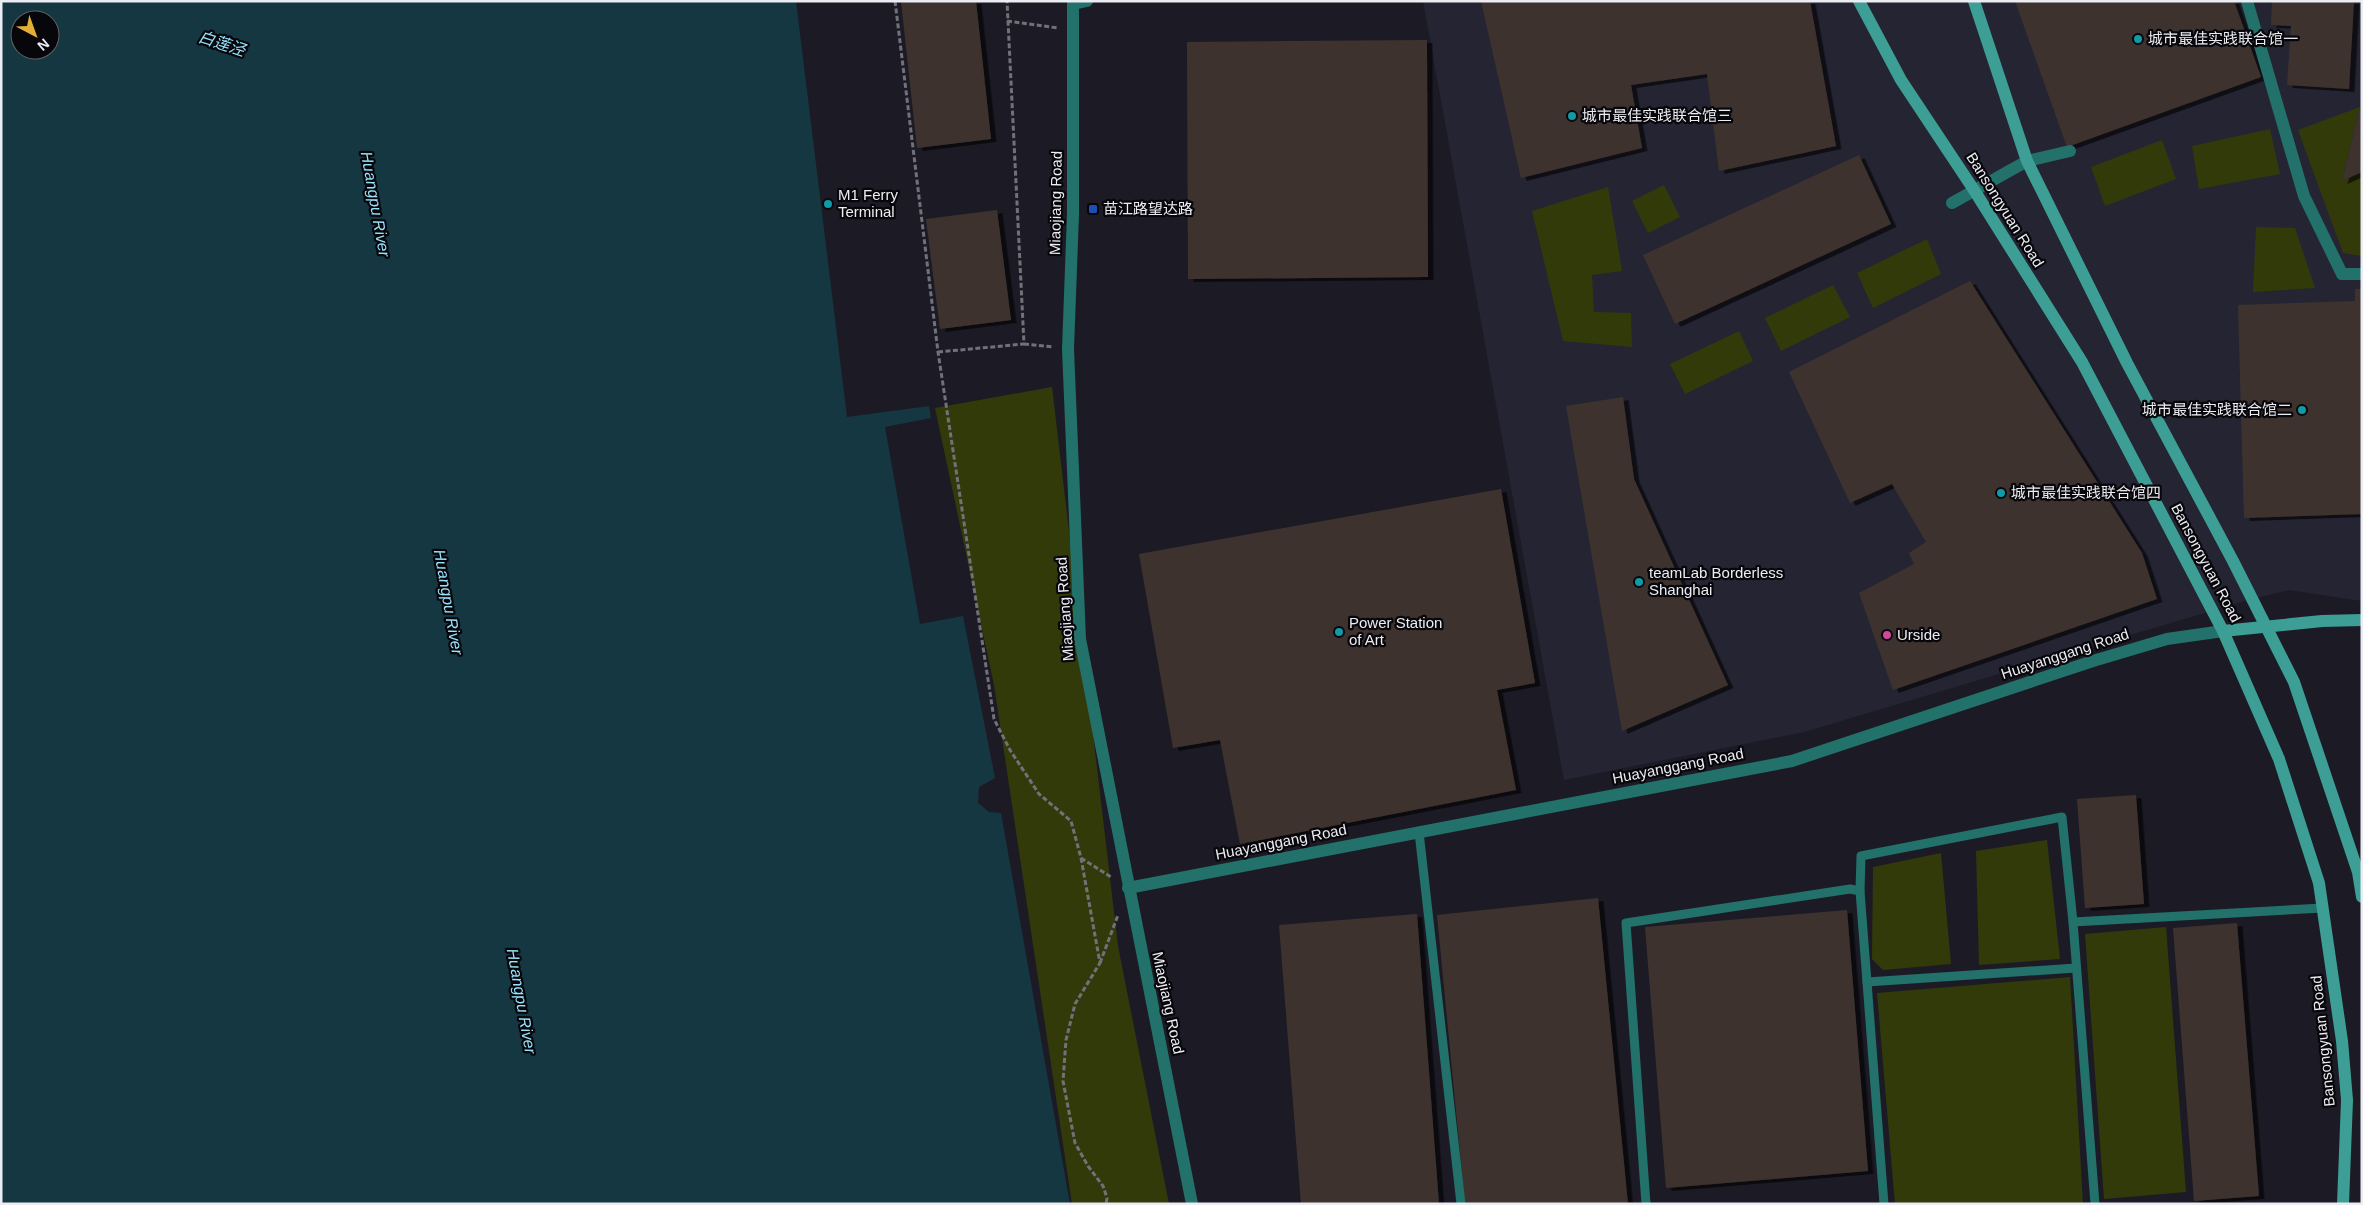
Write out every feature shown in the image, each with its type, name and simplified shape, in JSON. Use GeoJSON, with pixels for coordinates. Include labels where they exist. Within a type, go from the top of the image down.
{"type":"FeatureCollection","features":[{"type":"Feature","properties":{"kind":"main road","name":"Bansongyuan Road"},"geometry":{"type":"LineString","coordinates":[[1859,1],[1901,80],[1974,190],[2082,362],[2223,631],[2278,759],[2319,883],[2342,1041],[2347,1100],[2343,1204]]}},
{"type":"Feature","properties":{"kind":"main road","name":"Bansongyuan Road"},"geometry":{"type":"LineString","coordinates":[[1974,1],[2027,161],[2128,363],[2267,625],[2294,682],[2316,742],[2358,872],[2362,897]]}},
{"type":"Feature","properties":{"kind":"main road"},"geometry":{"type":"LineString","coordinates":[[2223,631],[2267,625],[2362,620]]}},
{"type":"Feature","properties":{"kind":"street"},"geometry":{"type":"LineString","coordinates":[[1073,2],[1087,1]]}},
{"type":"Feature","properties":{"kind":"street"},"geometry":{"type":"LineString","coordinates":[[2247,1],[2304,196],[2342,274],[2362,274]]}},
{"type":"Feature","properties":{"kind":"street","name":"Miaojiang Road"},"geometry":{"type":"LineString","coordinates":[[1073,2],[1073,214],[1068,349],[1080,639],[1192,1204]]}},
{"type":"Feature","properties":{"kind":"street"},"geometry":{"type":"LineString","coordinates":[[1952,202],[2027,161],[2070,151]]}},
{"type":"Feature","properties":{"kind":"street","name":"Huayanggang Road"},"geometry":{"type":"LineString","coordinates":[[1128,888],[1792,761],[2093,661],[2167,639],[2223,631]]}},
{"type":"Feature","properties":{"kind":"lane"},"geometry":{"type":"LineString","coordinates":[[1884,1204],[1860,891],[1861,856],[2062,817],[2073,922],[2095,1204]]}},
{"type":"Feature","properties":{"kind":"lane"},"geometry":{"type":"LineString","coordinates":[[1420,832],[1461,1204]]}},
{"type":"Feature","properties":{"kind":"lane"},"geometry":{"type":"LineString","coordinates":[[1646,1204],[1626,923],[1850,889],[1860,891]]}},
{"type":"Feature","properties":{"kind":"lane"},"geometry":{"type":"LineString","coordinates":[[2073,922],[2322,908]]}},
{"type":"Feature","properties":{"kind":"lane"},"geometry":{"type":"LineString","coordinates":[[1867,982],[2076,968]]}},
{"type":"Feature","properties":{"kind":"path"},"geometry":{"type":"LineString","coordinates":[[895,1],[938,352],[994,719],[1010,750],[1039,794],[1071,821],[1081,858],[1100,964]]}},
{"type":"Feature","properties":{"kind":"path"},"geometry":{"type":"LineString","coordinates":[[1007,1],[1024,344]]}},
{"type":"Feature","properties":{"kind":"path"},"geometry":{"type":"LineString","coordinates":[[1007,21],[1073,30]]}},
{"type":"Feature","properties":{"kind":"path"},"geometry":{"type":"LineString","coordinates":[[938,352],[1024,344],[1068,349]]}},
{"type":"Feature","properties":{"kind":"path"},"geometry":{"type":"LineString","coordinates":[[1081,858],[1128,888]]}},
{"type":"Feature","properties":{"kind":"path"},"geometry":{"type":"LineString","coordinates":[[1112,1204],[1107,1198],[1103,1186],[1088,1166],[1075,1143],[1063,1082],[1066,1040],[1075,1004],[1100,964],[1118,913]]}},
{"type":"Feature","properties":{"kind":"path"},"geometry":{"type":"LineString","coordinates":[[1106,1204],[1107,1198]]}},
{"type":"Feature","properties":{"kind":"shaded area"},"geometry":{"type":"Polygon","coordinates":[[[1423,1],[2362,1],[2362,601],[2289,590],[2248,600],[1804,732],[1564,780],[1423,1]]]}},
{"type":"Feature","properties":{"kind":"green space"},"geometry":{"type":"Polygon","coordinates":[[[2360,107],[2342,180],[2362,172],[2362,256],[2343,253],[2298,130],[2360,107]]]}},
{"type":"Feature","properties":{"kind":"green space"},"geometry":{"type":"Polygon","coordinates":[[[2270,129],[2280,174],[2199,189],[2192,146],[2270,129]]]}},
{"type":"Feature","properties":{"kind":"green space"},"geometry":{"type":"Polygon","coordinates":[[[2162,140],[2176,179],[2105,206],[2091,167],[2162,140]]]}},
{"type":"Feature","properties":{"kind":"green space"},"geometry":{"type":"Polygon","coordinates":[[[1664,185],[1680,217],[1648,233],[1632,201],[1664,185]]]}},
{"type":"Feature","properties":{"kind":"green space"},"geometry":{"type":"Polygon","coordinates":[[[1608,187],[1622,271],[1592,275],[1594,312],[1631,313],[1632,347],[1563,341],[1532,211],[1608,187]]]}},
{"type":"Feature","properties":{"kind":"green space"},"geometry":{"type":"Polygon","coordinates":[[[2256,227],[2295,228],[2315,288],[2253,292],[2256,227]]]}},
{"type":"Feature","properties":{"kind":"green space"},"geometry":{"type":"Polygon","coordinates":[[[1927,239],[1941,274],[1873,308],[1857,273],[1927,239]]]}},
{"type":"Feature","properties":{"kind":"green space"},"geometry":{"type":"Polygon","coordinates":[[[1833,285],[1850,317],[1781,351],[1765,318],[1833,285]]]}},
{"type":"Feature","properties":{"kind":"green space"},"geometry":{"type":"Polygon","coordinates":[[[1739,331],[1753,361],[1685,394],[1670,364],[1739,331]]]}},
{"type":"Feature","properties":{"kind":"green space"},"geometry":{"type":"Polygon","coordinates":[[[1052,387],[1118,946],[1169,1204],[1072,1204],[994,685],[935,408],[1052,387]]]}},
{"type":"Feature","properties":{"kind":"green space"},"geometry":{"type":"Polygon","coordinates":[[[2047,840],[2060,959],[1979,965],[1976,851],[2047,840]]]}},
{"type":"Feature","properties":{"kind":"green space"},"geometry":{"type":"Polygon","coordinates":[[[1941,853],[1951,964],[1883,970],[1872,959],[1873,867],[1941,853]]]}},
{"type":"Feature","properties":{"kind":"green space"},"geometry":{"type":"Polygon","coordinates":[[[2166,927],[2186,1192],[2104,1199],[2085,934],[2166,927]]]}},
{"type":"Feature","properties":{"kind":"green space"},"geometry":{"type":"Polygon","coordinates":[[[2070,977],[2083,1204],[1895,1204],[1877,993],[2070,977]]]}},
{"type":"Feature","properties":{"kind":"water"},"geometry":{"type":"Polygon","coordinates":[[[1,1],[796,1],[847,417],[929,406],[931,418],[885,427],[920,624],[963,616],[995,778],[979,787],[978,803],[989,812],[1001,813],[1070,1204],[1,1204],[1,1]]]}},
{"type":"Feature","properties":{"kind":"building"},"geometry":{"type":"Polygon","coordinates":[[[901,1],[976,1],[991,139],[917,148],[901,1]]]}},
{"type":"Feature","properties":{"kind":"building","name":"城市最佳实践联合馆三"},"geometry":{"type":"Polygon","coordinates":[[[1481,1],[1810,1],[1836,146],[1719,171],[1707,74],[1631,85],[1642,148],[1521,178],[1481,1]]]}},
{"type":"Feature","properties":{"kind":"building","name":"城市最佳实践联合馆一"},"geometry":{"type":"Polygon","coordinates":[[[2015,1],[2234,1],[2261,77],[2067,147],[2015,1]]]}},
{"type":"Feature","properties":{"kind":"building"},"geometry":{"type":"Polygon","coordinates":[[[2272,1],[2354,1],[2349,89],[2287,85],[2291,26],[2271,25],[2272,1]]]}},
{"type":"Feature","properties":{"kind":"building"},"geometry":{"type":"Polygon","coordinates":[[[1427,40],[1428,277],[1188,279],[1187,42],[1427,40]]]}},
{"type":"Feature","properties":{"kind":"building"},"geometry":{"type":"Polygon","coordinates":[[[2360,107],[2362,172],[2342,181],[2360,107]]]}},
{"type":"Feature","properties":{"kind":"building"},"geometry":{"type":"Polygon","coordinates":[[[1859,155],[1891,224],[1675,324],[1643,255],[1859,155]]]}},
{"type":"Feature","properties":{"kind":"building"},"geometry":{"type":"Polygon","coordinates":[[[997,210],[1011,320],[940,329],[926,219],[997,210]]]}},
{"type":"Feature","properties":{"kind":"building","name":"城市最佳实践联合馆四"},"geometry":{"type":"Polygon","coordinates":[[[1970,281],[2142,553],[2157,599],[1893,690],[1859,593],[1914,564],[1909,553],[1926,542],[1892,484],[1850,503],[1789,372],[1970,281]]]}},
{"type":"Feature","properties":{"kind":"building","name":"城市最佳实践联合馆二"},"geometry":{"type":"Polygon","coordinates":[[[2355,289],[2362,289],[2362,514],[2244,518],[2238,305],[2355,301],[2355,289]]]}},
{"type":"Feature","properties":{"kind":"building","name":"teamLab Borderless Shanghai"},"geometry":{"type":"Polygon","coordinates":[[[1623,397],[1634,479],[1728,685],[1622,731],[1566,406],[1623,397]]]}},
{"type":"Feature","properties":{"kind":"building","name":"Power Station of Art"},"geometry":{"type":"Polygon","coordinates":[[[1501,489],[1535,683],[1497,690],[1516,790],[1240,844],[1220,740],[1173,748],[1139,554],[1501,489]]]}},
{"type":"Feature","properties":{"kind":"building"},"geometry":{"type":"Polygon","coordinates":[[[2136,795],[2144,904],[2085,908],[2077,799],[2136,795]]]}},
{"type":"Feature","properties":{"kind":"building"},"geometry":{"type":"Polygon","coordinates":[[[1598,898],[1628,1204],[1465,1204],[1437,915],[1598,898]]]}},
{"type":"Feature","properties":{"kind":"building"},"geometry":{"type":"Polygon","coordinates":[[[1847,910],[1868,1171],[1666,1188],[1645,927],[1847,910]]]}},
{"type":"Feature","properties":{"kind":"building"},"geometry":{"type":"Polygon","coordinates":[[[1417,914],[1439,1204],[1301,1204],[1279,925],[1417,914]]]}},
{"type":"Feature","properties":{"kind":"building"},"geometry":{"type":"Polygon","coordinates":[[[2237,923],[2259,1196],[2194,1201],[2173,928],[2237,923]]]}},
{"type":"Feature","properties":{"kind":"place","name":"城市最佳实践联合馆一"},"geometry":{"type":"Point","coordinates":[2138,39]}},
{"type":"Feature","properties":{"kind":"place","name":"城市最佳实践联合馆三"},"geometry":{"type":"Point","coordinates":[1572,116]}},
{"type":"Feature","properties":{"kind":"place","name":"M1 Ferry Terminal"},"geometry":{"type":"Point","coordinates":[828,204]}},
{"type":"Feature","properties":{"kind":"place","name":"苗江路望达路"},"geometry":{"type":"Point","coordinates":[1093,209]}},
{"type":"Feature","properties":{"kind":"place","name":"城市最佳实践联合馆二"},"geometry":{"type":"Point","coordinates":[2302,410]}},
{"type":"Feature","properties":{"kind":"place","name":"城市最佳实践联合馆四"},"geometry":{"type":"Point","coordinates":[2001,493]}},
{"type":"Feature","properties":{"kind":"place","name":"teamLab Borderless Shanghai"},"geometry":{"type":"Point","coordinates":[1639,582]}},
{"type":"Feature","properties":{"kind":"place","name":"Power Station of Art"},"geometry":{"type":"Point","coordinates":[1339,632]}},
{"type":"Feature","properties":{"kind":"place","name":"Urside"},"geometry":{"type":"Point","coordinates":[1887,635]}},
{"type":"Feature","properties":{"kind":"water label","name":"白莲泾"},"geometry":{"type":"Point","coordinates":[222,43]}},
{"type":"Feature","properties":{"kind":"water label","name":"Huangpu River"},"geometry":{"type":"Point","coordinates":[376,204]}},
{"type":"Feature","properties":{"kind":"water label","name":"Huangpu River"},"geometry":{"type":"Point","coordinates":[449,602]}},
{"type":"Feature","properties":{"kind":"water label","name":"Huangpu River"},"geometry":{"type":"Point","coordinates":[522,1001]}}]}
